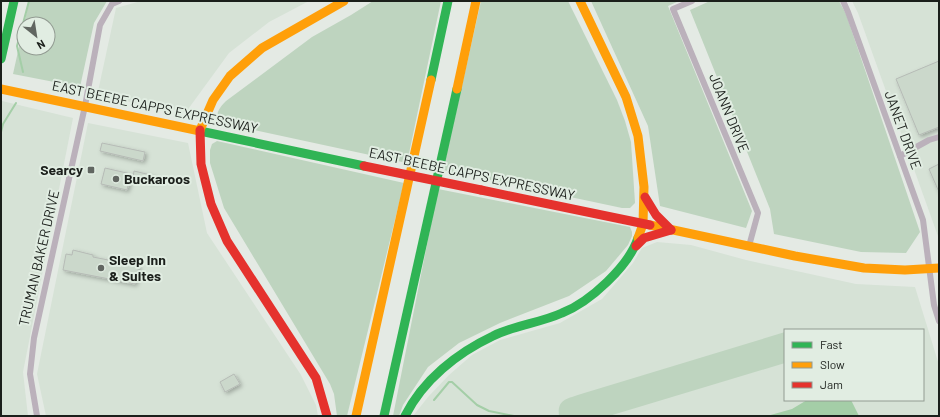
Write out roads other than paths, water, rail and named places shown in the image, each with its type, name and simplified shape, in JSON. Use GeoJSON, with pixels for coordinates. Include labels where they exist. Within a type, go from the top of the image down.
{"type":"FeatureCollection","features":[{"type":"Feature","properties":{"kind":"main road"},"geometry":{"type":"LineString","coordinates":[[1,59],[14,1]]}},
{"type":"Feature","properties":{"kind":"main road"},"geometry":{"type":"LineString","coordinates":[[327,416],[316,378],[227,241],[211,204],[201,164],[200,131],[213,100],[230,76],[262,48],[344,1]]}},
{"type":"Feature","properties":{"kind":"main road"},"geometry":{"type":"LineString","coordinates":[[356,416],[448,1]]}},
{"type":"Feature","properties":{"kind":"main road"},"geometry":{"type":"LineString","coordinates":[[384,416],[476,1]]}},
{"type":"Feature","properties":{"kind":"main road"},"geometry":{"type":"LineString","coordinates":[[580,1],[626,97],[638,136],[644,195],[643,224],[635,248]]}},
{"type":"Feature","properties":{"kind":"main road","name":"EAST BEEBE CAPPS EXPRESSWAY"},"geometry":{"type":"LineString","coordinates":[[1,89],[671,230],[864,268],[905,270],[939,268]]}},
{"type":"Feature","properties":{"kind":"main road"},"geometry":{"type":"LineString","coordinates":[[644,195],[652,212],[663,225],[671,230]]}},
{"type":"Feature","properties":{"kind":"main road"},"geometry":{"type":"LineString","coordinates":[[405,416],[410,406],[436,373],[467,350],[494,335],[563,313],[587,299],[612,277],[644,238],[671,230]]}},
{"type":"Feature","properties":{"kind":"street","name":"TRUMAN BAKER DRIVE"},"geometry":{"type":"LineString","coordinates":[[37,416],[30,374],[34,338],[85,106],[100,25],[112,4],[118,1]]}},
{"type":"Feature","properties":{"kind":"street","name":"JOANN DRIVE"},"geometry":{"type":"LineString","coordinates":[[692,1],[673,9],[758,214],[749,246]]}},
{"type":"Feature","properties":{"kind":"street","name":"JANET DRIVE"},"geometry":{"type":"LineString","coordinates":[[843,1],[923,220],[934,306],[939,321]]}},
{"type":"Feature","properties":{"kind":"street"},"geometry":{"type":"LineString","coordinates":[[900,156],[928,140],[939,137]]}},
{"type":"Feature","properties":{"kind":"waterway"},"geometry":{"type":"LineString","coordinates":[[23,72],[17,46],[29,1]]}},
{"type":"Feature","properties":{"kind":"waterway"},"geometry":{"type":"LineString","coordinates":[[1,132],[3,124],[16,103]]}},
{"type":"Feature","properties":{"kind":"waterway"},"geometry":{"type":"LineString","coordinates":[[434,400],[449,382],[452,382],[477,405],[489,411],[514,416]]}},
{"type":"Feature","properties":{"kind":"place","name":"Searcy"},"geometry":{"type":"Point","coordinates":[91,170]}},
{"type":"Feature","properties":{"kind":"place","name":"Buckaroos"},"geometry":{"type":"Point","coordinates":[116,179]}},
{"type":"Feature","properties":{"kind":"place","name":"Sleep Inn & Suites"},"geometry":{"type":"Point","coordinates":[101,268]}}]}
